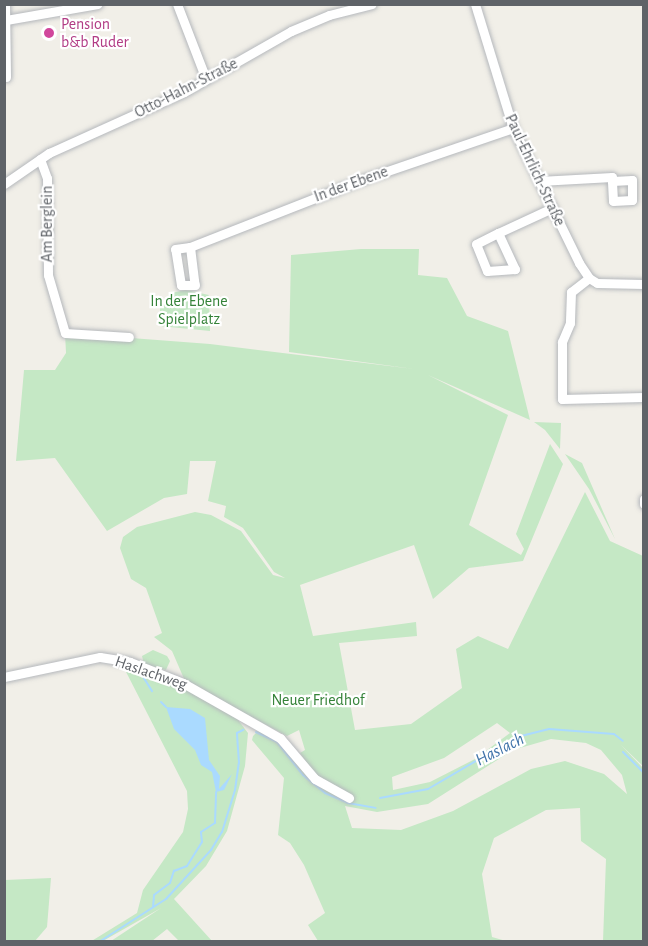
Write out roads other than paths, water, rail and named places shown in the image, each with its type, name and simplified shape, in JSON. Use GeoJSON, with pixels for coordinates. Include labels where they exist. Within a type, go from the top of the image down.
{"type":"FeatureCollection","features":[{"type":"Feature","properties":{"kind":"street"},"geometry":{"type":"LineString","coordinates":[[4,4],[6,77]]}},
{"type":"Feature","properties":{"kind":"street"},"geometry":{"type":"LineString","coordinates":[[6,20],[98,4]]}},
{"type":"Feature","properties":{"kind":"street"},"geometry":{"type":"LineString","coordinates":[[177,4],[206,79]]}},
{"type":"Feature","properties":{"kind":"street","name":"Otto-Hahn-Straße"},"geometry":{"type":"LineString","coordinates":[[4,184],[40,159],[206,79],[291,31],[329,15],[372,4]]}},
{"type":"Feature","properties":{"kind":"street","name":"Paul-Ehrlich-Straße"},"geometry":{"type":"LineString","coordinates":[[475,4],[513,128],[589,278]]}},
{"type":"Feature","properties":{"kind":"street","name":"In der Ebene"},"geometry":{"type":"LineString","coordinates":[[190,247],[361,180],[513,128]]}},
{"type":"Feature","properties":{"kind":"street","name":"Am Berglein"},"geometry":{"type":"LineString","coordinates":[[40,159],[47,178],[47,265],[65,333],[129,337]]}},
{"type":"Feature","properties":{"kind":"street"},"geometry":{"type":"LineString","coordinates":[[538,181],[612,177],[612,181]]}},
{"type":"Feature","properties":{"kind":"street"},"geometry":{"type":"LineString","coordinates":[[498,233],[515,269],[487,271],[476,244],[498,233],[552,208]]}},
{"type":"Feature","properties":{"kind":"street"},"geometry":{"type":"LineString","coordinates":[[644,284],[604,284],[589,278],[571,292],[570,323],[562,342],[562,399],[644,397]]}},
{"type":"Feature","properties":{"kind":"street"},"geometry":{"type":"LineString","coordinates":[[644,499],[644,504]]}},
{"type":"Feature","properties":{"kind":"street","name":"Haslachweg"},"geometry":{"type":"LineString","coordinates":[[4,677],[78,660],[115,659],[183,683],[220,702],[253,726],[280,738],[315,779],[349,798]]}},
{"type":"Feature","properties":{"kind":"water"},"geometry":{"type":"Polygon","coordinates":[[[166,707],[190,709],[205,718],[209,760],[220,776],[219,789],[232,774],[224,790],[216,792],[212,772],[201,765],[195,750],[174,729],[166,707]]]}},
{"type":"Feature","properties":{"kind":"waterway"},"geometry":{"type":"LineString","coordinates":[[142,675],[152,691]]}},
{"type":"Feature","properties":{"kind":"waterway"},"geometry":{"type":"LineString","coordinates":[[161,702],[166,707]]}},
{"type":"Feature","properties":{"kind":"waterway","name":"Haslach"},"geometry":{"type":"LineString","coordinates":[[380,798],[428,789],[517,737],[549,729],[614,734],[623,741]]}},
{"type":"Feature","properties":{"kind":"waterway"},"geometry":{"type":"LineString","coordinates":[[99,942],[166,899],[211,850],[222,832],[235,790],[239,763],[237,733],[243,730]]}},
{"type":"Feature","properties":{"kind":"waterway","name":"Haslach"},"geometry":{"type":"LineString","coordinates":[[256,732],[277,742],[303,775],[325,793],[348,803],[376,808]]}},
{"type":"Feature","properties":{"kind":"waterway","name":"Haslach"},"geometry":{"type":"LineString","coordinates":[[623,752],[644,773]]}},
{"type":"Feature","properties":{"kind":"waterway"},"geometry":{"type":"LineString","coordinates":[[153,907],[154,895],[170,883],[174,871],[187,866],[202,842],[201,832],[215,823],[216,792]]}},
{"type":"Feature","properties":{"kind":"place","name":"Pension b&b Ruder"},"geometry":{"type":"Point","coordinates":[49,33]}},
{"type":"Feature","properties":{"kind":"park label","name":"In der Ebene Spielplatz"},"geometry":{"type":"Point","coordinates":[189,310]}},
{"type":"Feature","properties":{"kind":"park label","name":"Neuer Friedhof"},"geometry":{"type":"Point","coordinates":[318,700]}}]}
